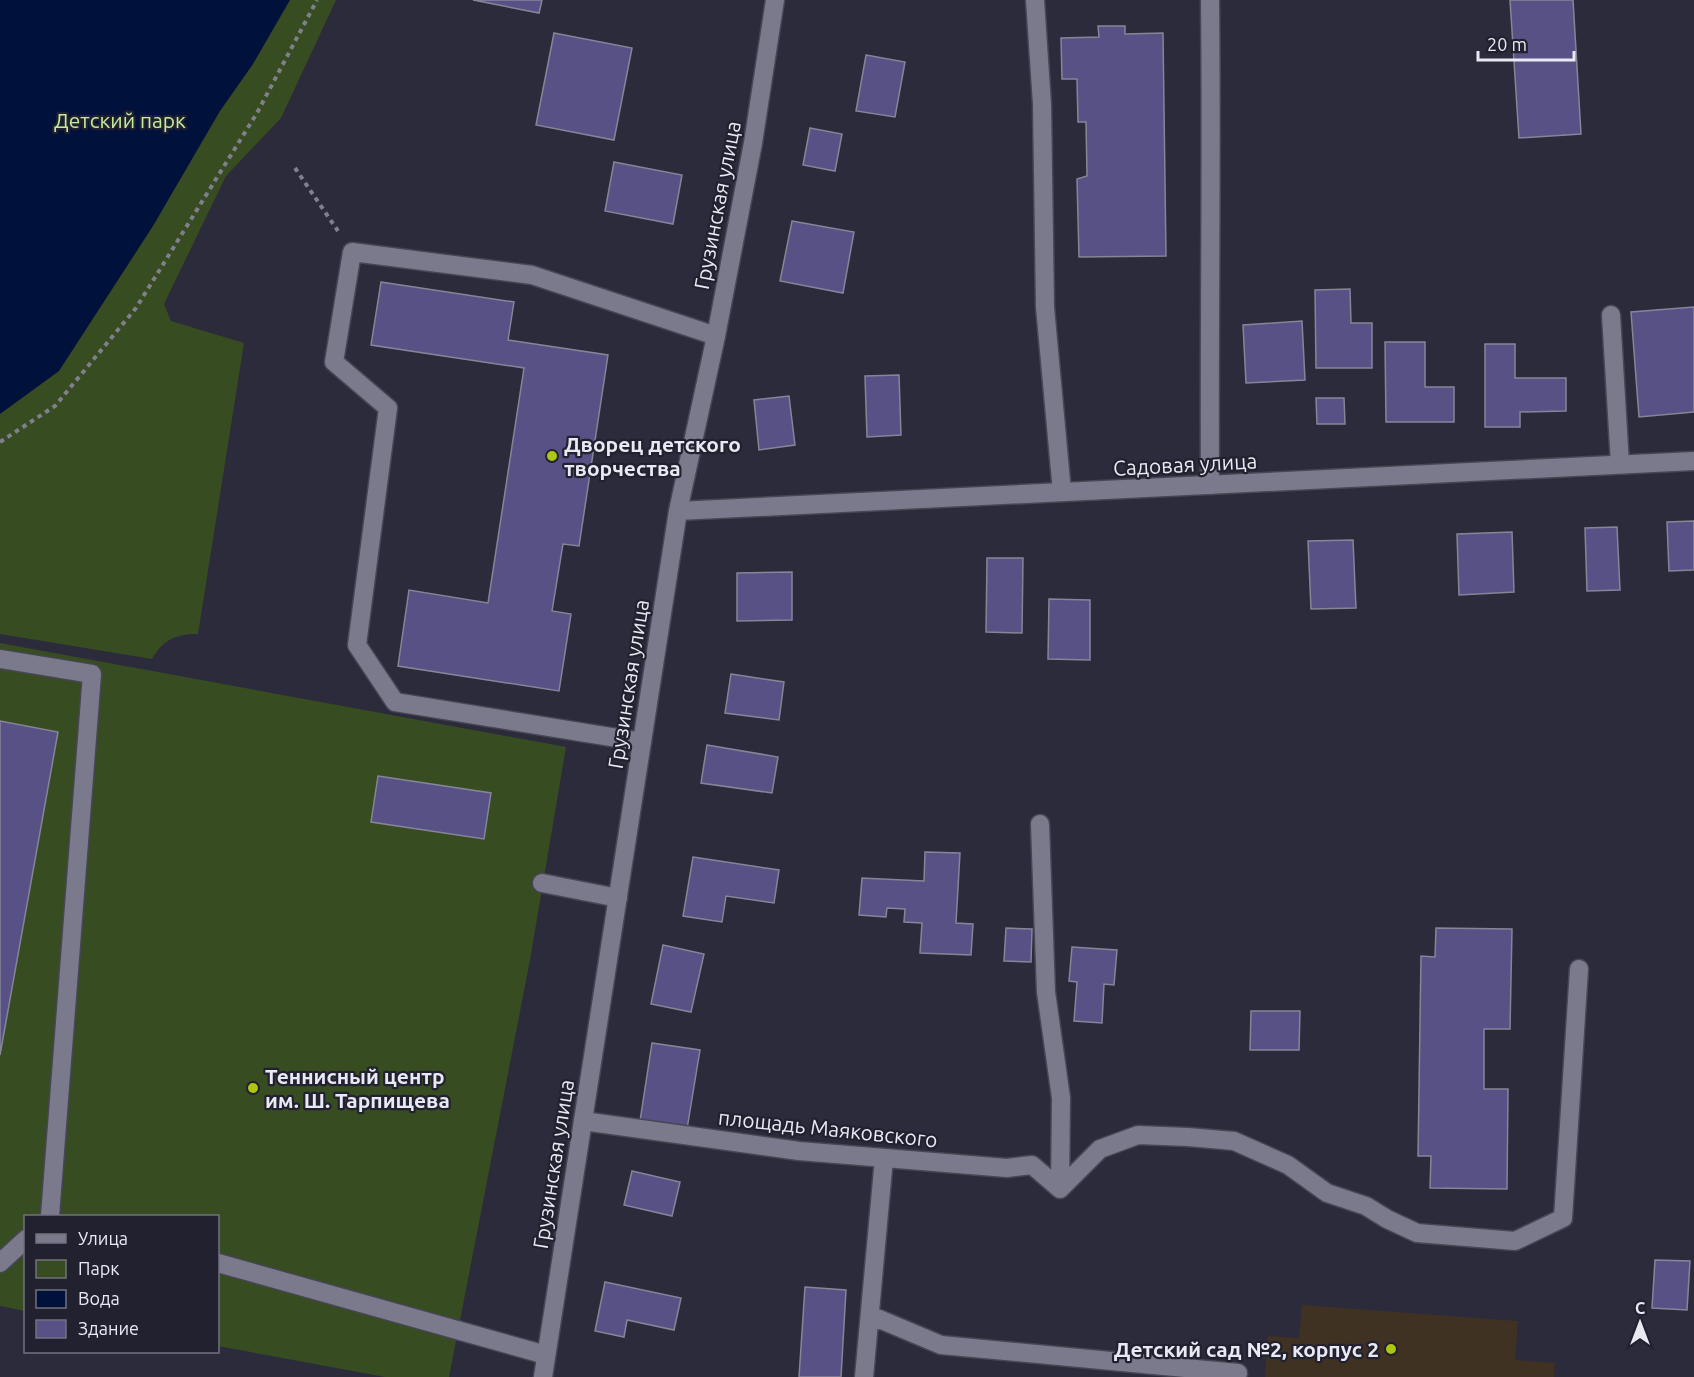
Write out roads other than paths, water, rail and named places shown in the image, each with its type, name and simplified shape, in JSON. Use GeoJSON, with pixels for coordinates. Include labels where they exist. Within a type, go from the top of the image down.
{"type":"FeatureCollection","features":[{"type":"Feature","properties":{"kind":"street","name":"Грузинская улица"},"geometry":{"type":"LineString","coordinates":[[543,1377],[678,511],[716,336],[753,143],[775,0]]}},
{"type":"Feature","properties":{"kind":"street"},"geometry":{"type":"LineString","coordinates":[[1035,0],[1042,104],[1045,307],[1062,492]]}},
{"type":"Feature","properties":{"kind":"street"},"geometry":{"type":"LineString","coordinates":[[1210,0],[1212,176],[1208,268],[1210,485]]}},
{"type":"Feature","properties":{"kind":"street"},"geometry":{"type":"LineString","coordinates":[[642,742],[395,702],[357,645],[388,408],[334,362],[352,252],[532,275],[716,336]]}},
{"type":"Feature","properties":{"kind":"street"},"geometry":{"type":"LineString","coordinates":[[1611,315],[1620,464]]}},
{"type":"Feature","properties":{"kind":"street","name":"Садовая улица"},"geometry":{"type":"LineString","coordinates":[[678,511],[1694,461]]}},
{"type":"Feature","properties":{"kind":"street"},"geometry":{"type":"LineString","coordinates":[[0,658],[92,674],[50,1215]]}},
{"type":"Feature","properties":{"kind":"street"},"geometry":{"type":"LineString","coordinates":[[1040,824],[1046,992],[1061,1098],[1060,1189]]}},
{"type":"Feature","properties":{"kind":"street"},"geometry":{"type":"LineString","coordinates":[[542,883],[618,898]]}},
{"type":"Feature","properties":{"kind":"street"},"geometry":{"type":"LineString","coordinates":[[1060,1189],[1100,1149],[1138,1136],[1234,1141],[1288,1165],[1327,1193],[1366,1206],[1417,1233],[1515,1241],[1563,1218],[1579,969]]}},
{"type":"Feature","properties":{"kind":"street","name":"площадь Маяковского"},"geometry":{"type":"LineString","coordinates":[[583,1121],[799,1151],[1007,1168],[1032,1165],[1060,1189]]}},
{"type":"Feature","properties":{"kind":"street"},"geometry":{"type":"LineString","coordinates":[[864,1377],[872,1316],[884,1158]]}},
{"type":"Feature","properties":{"kind":"street"},"geometry":{"type":"LineString","coordinates":[[0,1263],[24,1241]]}},
{"type":"Feature","properties":{"kind":"street"},"geometry":{"type":"LineString","coordinates":[[219,1263],[546,1355]]}},
{"type":"Feature","properties":{"kind":"street"},"geometry":{"type":"LineString","coordinates":[[872,1316],[941,1345],[1238,1373]]}},
{"type":"Feature","properties":{"kind":"water"},"geometry":{"type":"Polygon","coordinates":[[[0,0],[290,0],[253,64],[220,111],[153,226],[59,371],[0,414],[0,0]]]}},
{"type":"Feature","properties":{"kind":"place","name":"Дворец детского творчества"},"geometry":{"type":"Point","coordinates":[552,456]}},
{"type":"Feature","properties":{"kind":"place","name":"Теннисный центр им. Ш. Тарпищева"},"geometry":{"type":"Point","coordinates":[253,1088]}},
{"type":"Feature","properties":{"kind":"place","name":"Детский сад №2, корпус 2"},"geometry":{"type":"Point","coordinates":[1391,1349]}},
{"type":"Feature","properties":{"kind":"park label","name":"Детский парк"},"geometry":{"type":"Point","coordinates":[120,120]}}]}
